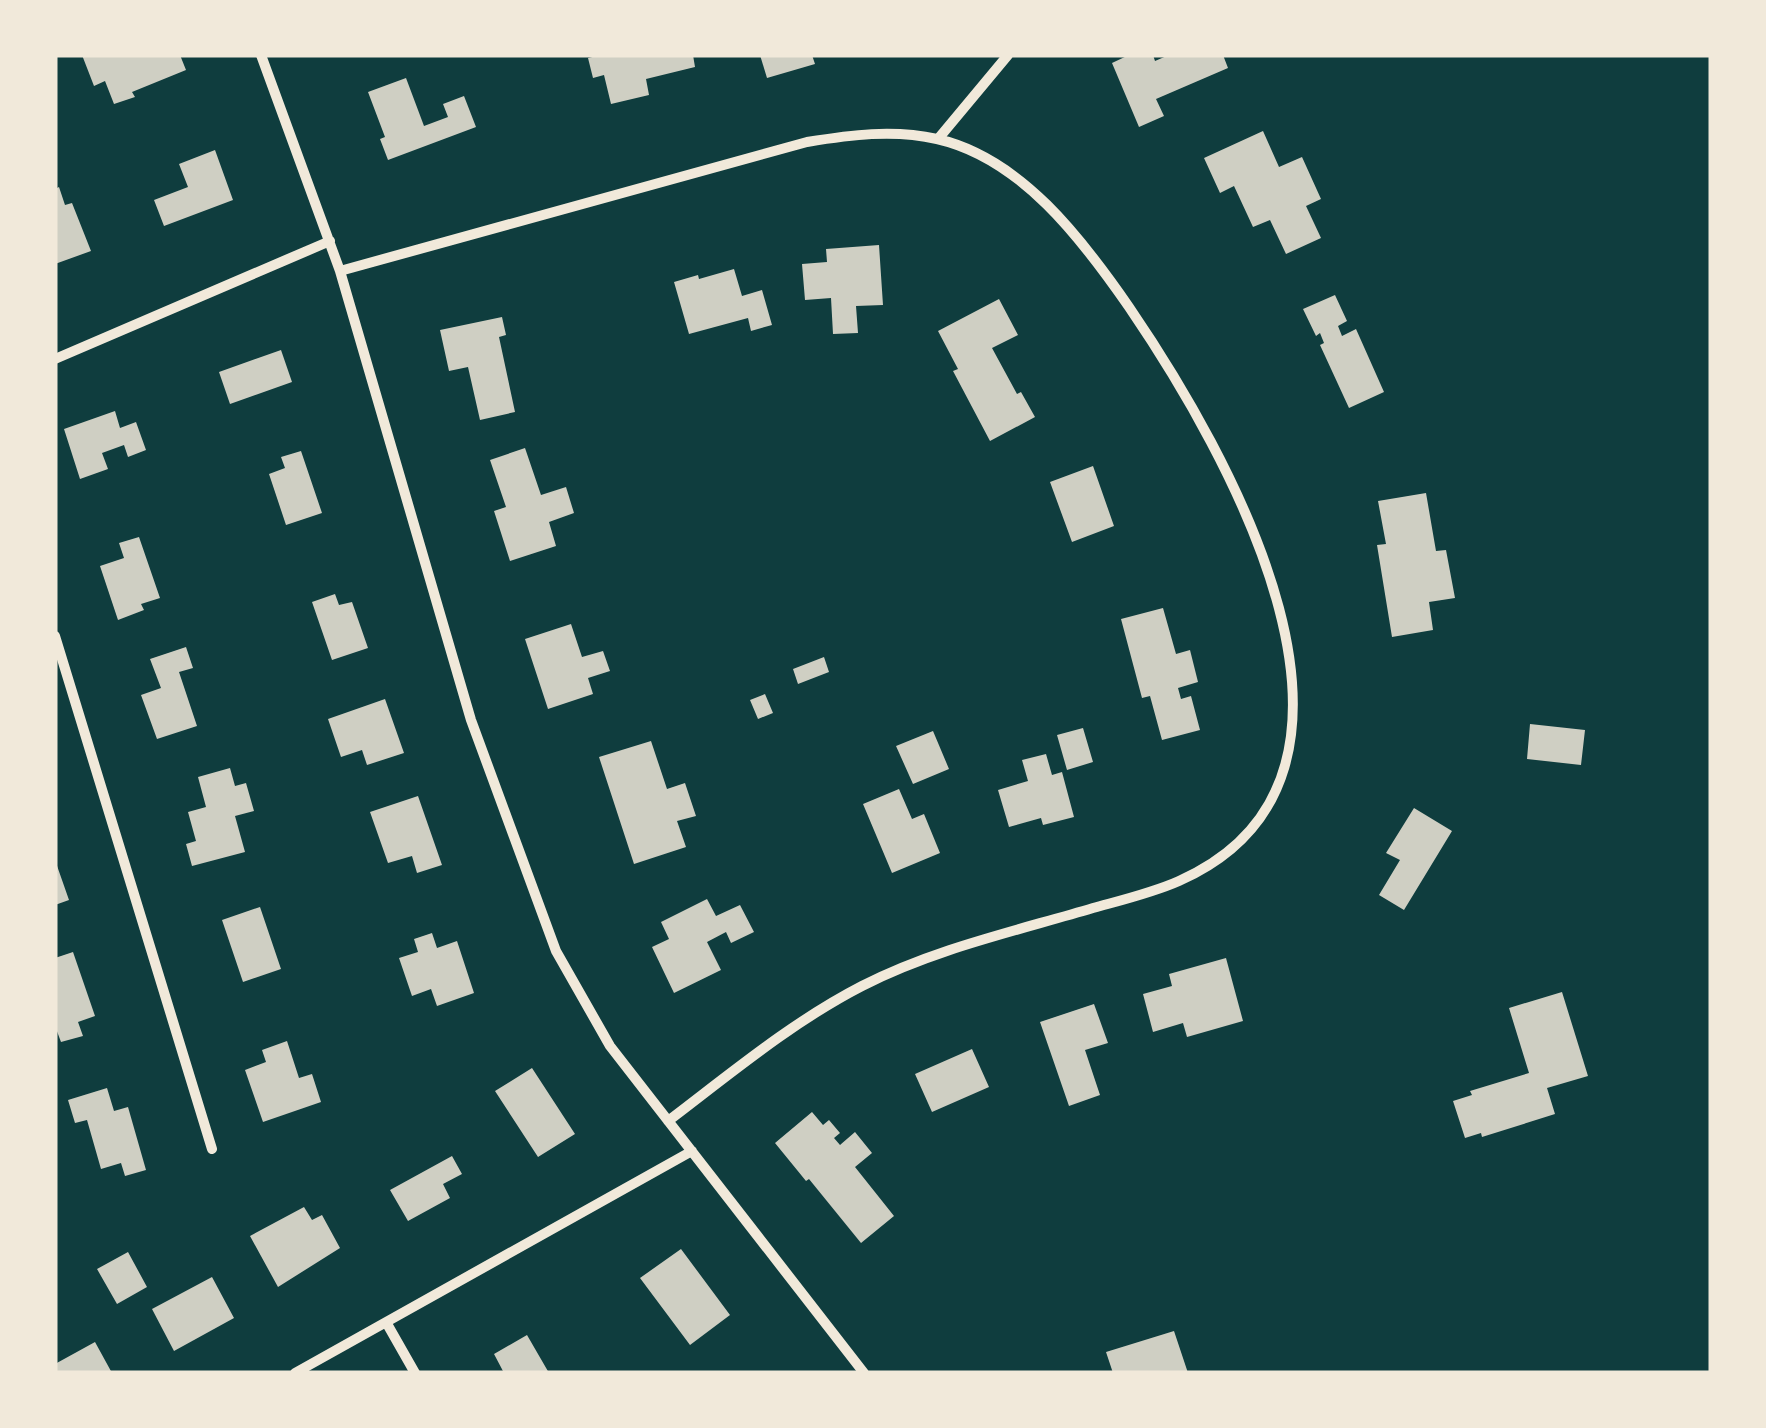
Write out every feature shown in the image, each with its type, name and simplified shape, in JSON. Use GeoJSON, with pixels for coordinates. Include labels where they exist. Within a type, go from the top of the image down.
{"type":"FeatureCollection","features":[{"type":"Feature","properties":{"kind":"street"},"geometry":{"type":"LineString","coordinates":[[261,55],[340,271],[446,638],[496,792],[556,951],[610,1046],[864,1373]]}},
{"type":"Feature","properties":{"kind":"street"},"geometry":{"type":"LineString","coordinates":[[938,139],[1008,55]]}},
{"type":"Feature","properties":{"kind":"street"},"geometry":{"type":"LineString","coordinates":[[340,271],[807,142],[854,134],[938,139],[977,154],[1008,172],[1074,235],[1116,290],[1192,407],[1229,476],[1258,546],[1284,631],[1293,680],[1293,725],[1288,762],[1274,798],[1252,830],[1220,859],[1178,881],[965,945],[862,986],[754,1055],[668,1121]]}},
{"type":"Feature","properties":{"kind":"street"},"geometry":{"type":"LineString","coordinates":[[55,359],[330,241]]}},
{"type":"Feature","properties":{"kind":"street"},"geometry":{"type":"LineString","coordinates":[[55,636],[212,1150]]}},
{"type":"Feature","properties":{"kind":"street"},"geometry":{"type":"LineString","coordinates":[[296,1373],[692,1151]]}},
{"type":"Feature","properties":{"kind":"street"},"geometry":{"type":"LineString","coordinates":[[386,1322],[415,1373]]}},
{"type":"Feature","properties":{"kind":"building"},"geometry":{"type":"Polygon","coordinates":[[[82,55],[180,55],[186,70],[132,92],[135,97],[114,104],[105,81],[94,86],[82,55]]]}},
{"type":"Feature","properties":{"kind":"building"},"geometry":{"type":"Polygon","coordinates":[[[693,55],[695,67],[646,79],[649,95],[611,104],[604,75],[593,78],[588,58],[693,55]]]}},
{"type":"Feature","properties":{"kind":"building"},"geometry":{"type":"Polygon","coordinates":[[[760,55],[812,55],[815,64],[767,78],[760,55]]]}},
{"type":"Feature","properties":{"kind":"building"},"geometry":{"type":"Polygon","coordinates":[[[1129,55],[1153,55],[1155,61],[1169,55],[1223,55],[1228,68],[1156,99],[1164,116],[1139,127],[1112,63],[1129,55]]]}},
{"type":"Feature","properties":{"kind":"building"},"geometry":{"type":"Polygon","coordinates":[[[406,78],[424,126],[448,117],[443,104],[464,96],[476,127],[388,160],[380,139],[385,137],[368,92],[406,78]]]}},
{"type":"Feature","properties":{"kind":"building"},"geometry":{"type":"Polygon","coordinates":[[[1263,131],[1279,167],[1302,157],[1321,199],[1306,206],[1321,238],[1286,254],[1270,220],[1253,227],[1234,186],[1220,193],[1204,158],[1263,131]]]}},
{"type":"Feature","properties":{"kind":"building"},"geometry":{"type":"Polygon","coordinates":[[[215,150],[233,200],[164,226],[154,200],[188,187],[179,164],[215,150]]]}},
{"type":"Feature","properties":{"kind":"building"},"geometry":{"type":"Polygon","coordinates":[[[59,187],[65,205],[72,203],[91,251],[55,264],[55,189],[59,187]]]}},
{"type":"Feature","properties":{"kind":"building"},"geometry":{"type":"Polygon","coordinates":[[[879,245],[883,305],[856,306],[858,333],[833,334],[831,298],[805,300],[802,264],[827,262],[826,249],[879,245]]]}},
{"type":"Feature","properties":{"kind":"building"},"geometry":{"type":"Polygon","coordinates":[[[734,269],[742,296],[762,290],[772,325],[751,331],[748,318],[689,334],[674,282],[734,269]]]}},
{"type":"Feature","properties":{"kind":"building"},"geometry":{"type":"Polygon","coordinates":[[[1335,295],[1347,321],[1338,326],[1342,336],[1356,329],[1384,392],[1349,408],[1320,345],[1324,343],[1320,333],[1316,336],[1303,309],[1335,295]]]}},
{"type":"Feature","properties":{"kind":"building"},"geometry":{"type":"Polygon","coordinates":[[[999,299],[1018,335],[992,348],[1017,394],[1021,392],[1035,417],[990,441],[953,371],[958,369],[938,331],[999,299]]]}},
{"type":"Feature","properties":{"kind":"building"},"geometry":{"type":"Polygon","coordinates":[[[502,317],[506,335],[499,337],[515,412],[480,420],[468,367],[449,371],[440,330],[502,317]]]}},
{"type":"Feature","properties":{"kind":"building"},"geometry":{"type":"Polygon","coordinates":[[[281,350],[292,382],[230,404],[219,372],[281,350]]]}},
{"type":"Feature","properties":{"kind":"building"},"geometry":{"type":"Polygon","coordinates":[[[115,411],[120,428],[136,422],[146,450],[128,457],[124,445],[102,453],[108,469],[80,479],[64,429],[115,411]]]}},
{"type":"Feature","properties":{"kind":"building"},"geometry":{"type":"Polygon","coordinates":[[[525,448],[541,495],[566,487],[574,513],[549,522],[556,546],[510,561],[494,511],[506,507],[490,460],[525,448]]]}},
{"type":"Feature","properties":{"kind":"building"},"geometry":{"type":"Polygon","coordinates":[[[301,451],[322,513],[286,525],[269,474],[285,468],[281,457],[301,451]]]}},
{"type":"Feature","properties":{"kind":"building"},"geometry":{"type":"Polygon","coordinates":[[[1093,466],[1114,526],[1072,542],[1050,482],[1093,466]]]}},
{"type":"Feature","properties":{"kind":"building"},"geometry":{"type":"Polygon","coordinates":[[[1426,493],[1436,551],[1446,550],[1455,598],[1429,602],[1433,630],[1392,637],[1377,545],[1386,544],[1378,501],[1426,493]]]}},
{"type":"Feature","properties":{"kind":"building"},"geometry":{"type":"Polygon","coordinates":[[[139,537],[160,598],[141,604],[144,610],[118,620],[100,566],[124,558],[119,543],[139,537]]]}},
{"type":"Feature","properties":{"kind":"building"},"geometry":{"type":"Polygon","coordinates":[[[335,594],[339,605],[352,602],[368,648],[332,660],[312,602],[335,594]]]}},
{"type":"Feature","properties":{"kind":"building"},"geometry":{"type":"Polygon","coordinates":[[[1163,608],[1176,654],[1190,650],[1198,682],[1178,688],[1181,699],[1191,696],[1200,730],[1162,740],[1150,696],[1142,698],[1121,619],[1163,608]]]}},
{"type":"Feature","properties":{"kind":"building"},"geometry":{"type":"Polygon","coordinates":[[[571,624],[582,657],[603,651],[610,671],[588,678],[593,694],[548,709],[525,639],[571,624]]]}},
{"type":"Feature","properties":{"kind":"building"},"geometry":{"type":"Polygon","coordinates":[[[186,647],[193,668],[179,672],[197,726],[157,739],[141,695],[161,688],[150,659],[186,647]]]}},
{"type":"Feature","properties":{"kind":"building"},"geometry":{"type":"Polygon","coordinates":[[[824,657],[829,672],[798,684],[793,669],[824,657]]]}},
{"type":"Feature","properties":{"kind":"building"},"geometry":{"type":"Polygon","coordinates":[[[765,694],[773,713],[758,719],[750,700],[765,694]]]}},
{"type":"Feature","properties":{"kind":"building"},"geometry":{"type":"Polygon","coordinates":[[[385,699],[404,753],[367,765],[362,750],[341,757],[328,719],[385,699]]]}},
{"type":"Feature","properties":{"kind":"building"},"geometry":{"type":"Polygon","coordinates":[[[1530,724],[1585,730],[1581,765],[1527,759],[1530,724]]]}},
{"type":"Feature","properties":{"kind":"building"},"geometry":{"type":"Polygon","coordinates":[[[1083,728],[1093,762],[1067,770],[1057,735],[1083,728]]]}},
{"type":"Feature","properties":{"kind":"building"},"geometry":{"type":"Polygon","coordinates":[[[933,731],[949,769],[913,784],[896,746],[933,731]]]}},
{"type":"Feature","properties":{"kind":"building"},"geometry":{"type":"Polygon","coordinates":[[[651,741],[667,789],[685,783],[696,816],[677,821],[686,847],[634,864],[599,757],[651,741]]]}},
{"type":"Feature","properties":{"kind":"building"},"geometry":{"type":"Polygon","coordinates":[[[1046,754],[1052,775],[1062,772],[1074,817],[1043,825],[1041,818],[1009,827],[998,790],[1028,781],[1022,760],[1046,754]]]}},
{"type":"Feature","properties":{"kind":"building"},"geometry":{"type":"Polygon","coordinates":[[[230,768],[235,786],[246,783],[254,811],[235,816],[245,852],[192,866],[186,844],[196,841],[188,812],[206,807],[198,777],[230,768]]]}},
{"type":"Feature","properties":{"kind":"building"},"geometry":{"type":"Polygon","coordinates":[[[899,789],[912,819],[924,814],[940,853],[892,873],[863,804],[899,789]]]}},
{"type":"Feature","properties":{"kind":"building"},"geometry":{"type":"Polygon","coordinates":[[[418,796],[442,865],[417,873],[412,856],[388,863],[370,812],[418,796]]]}},
{"type":"Feature","properties":{"kind":"building"},"geometry":{"type":"Polygon","coordinates":[[[1414,808],[1452,831],[1404,910],[1379,895],[1400,860],[1386,853],[1414,808]]]}},
{"type":"Feature","properties":{"kind":"building"},"geometry":{"type":"Polygon","coordinates":[[[55,860],[69,900],[55,905],[55,860]]]}},
{"type":"Feature","properties":{"kind":"building"},"geometry":{"type":"Polygon","coordinates":[[[707,899],[716,916],[740,905],[754,932],[731,943],[726,932],[707,942],[721,970],[674,993],[652,947],[669,939],[661,922],[707,899]]]}},
{"type":"Feature","properties":{"kind":"building"},"geometry":{"type":"Polygon","coordinates":[[[260,907],[281,969],[243,982],[222,920],[260,907]]]}},
{"type":"Feature","properties":{"kind":"building"},"geometry":{"type":"Polygon","coordinates":[[[432,933],[437,948],[457,941],[474,993],[437,1006],[431,989],[412,996],[399,958],[418,952],[414,939],[432,933]]]}},
{"type":"Feature","properties":{"kind":"building"},"geometry":{"type":"Polygon","coordinates":[[[73,952],[95,1016],[78,1022],[83,1036],[61,1042],[55,1026],[55,958],[73,952]]]}},
{"type":"Feature","properties":{"kind":"building"},"geometry":{"type":"Polygon","coordinates":[[[1226,958],[1243,1021],[1187,1037],[1183,1023],[1153,1032],[1143,994],[1172,986],[1169,974],[1226,958]]]}},
{"type":"Feature","properties":{"kind":"building"},"geometry":{"type":"Polygon","coordinates":[[[1562,992],[1588,1076],[1547,1088],[1555,1114],[1482,1137],[1481,1133],[1465,1138],[1453,1101],[1472,1095],[1470,1091],[1529,1073],[1509,1008],[1562,992]]]}},
{"type":"Feature","properties":{"kind":"building"},"geometry":{"type":"Polygon","coordinates":[[[1094,1004],[1108,1043],[1085,1050],[1100,1095],[1069,1106],[1040,1022],[1094,1004]]]}},
{"type":"Feature","properties":{"kind":"building"},"geometry":{"type":"Polygon","coordinates":[[[287,1041],[299,1078],[312,1074],[321,1102],[263,1122],[245,1070],[266,1062],[262,1050],[287,1041]]]}},
{"type":"Feature","properties":{"kind":"building"},"geometry":{"type":"Polygon","coordinates":[[[972,1049],[989,1087],[932,1112],[915,1074],[972,1049]]]}},
{"type":"Feature","properties":{"kind":"building"},"geometry":{"type":"Polygon","coordinates":[[[532,1068],[575,1134],[538,1157],[495,1091],[532,1068]]]}},
{"type":"Feature","properties":{"kind":"building"},"geometry":{"type":"Polygon","coordinates":[[[107,1088],[114,1111],[128,1107],[146,1170],[125,1176],[121,1163],[101,1169],[87,1120],[75,1123],[68,1100],[107,1088]]]}},
{"type":"Feature","properties":{"kind":"building"},"geometry":{"type":"Polygon","coordinates":[[[812,1112],[823,1125],[829,1120],[840,1133],[834,1138],[840,1145],[855,1132],[872,1153],[855,1167],[894,1216],[861,1243],[775,1143],[812,1112]]]}},
{"type":"Feature","properties":{"kind":"building"},"geometry":{"type":"Polygon","coordinates":[[[452,1156],[462,1174],[443,1184],[450,1198],[408,1221],[390,1190],[452,1156]]]}},
{"type":"Feature","properties":{"kind":"building"},"geometry":{"type":"Polygon","coordinates":[[[304,1207],[312,1220],[322,1215],[340,1248],[278,1287],[250,1236],[304,1207]]]}},
{"type":"Feature","properties":{"kind":"building"},"geometry":{"type":"Polygon","coordinates":[[[681,1249],[730,1315],[690,1345],[640,1278],[681,1249]]]}},
{"type":"Feature","properties":{"kind":"building"},"geometry":{"type":"Polygon","coordinates":[[[128,1252],[147,1287],[117,1304],[97,1269],[128,1252]]]}},
{"type":"Feature","properties":{"kind":"building"},"geometry":{"type":"Polygon","coordinates":[[[212,1277],[234,1318],[174,1351],[152,1309],[212,1277]]]}},
{"type":"Feature","properties":{"kind":"building"},"geometry":{"type":"Polygon","coordinates":[[[1174,1331],[1188,1373],[1113,1373],[1106,1352],[1174,1331]]]}},
{"type":"Feature","properties":{"kind":"building"},"geometry":{"type":"Polygon","coordinates":[[[527,1335],[549,1373],[504,1373],[494,1354],[527,1335]]]}},
{"type":"Feature","properties":{"kind":"building"},"geometry":{"type":"Polygon","coordinates":[[[95,1342],[112,1373],[55,1373],[55,1364],[95,1342]]]}}]}
